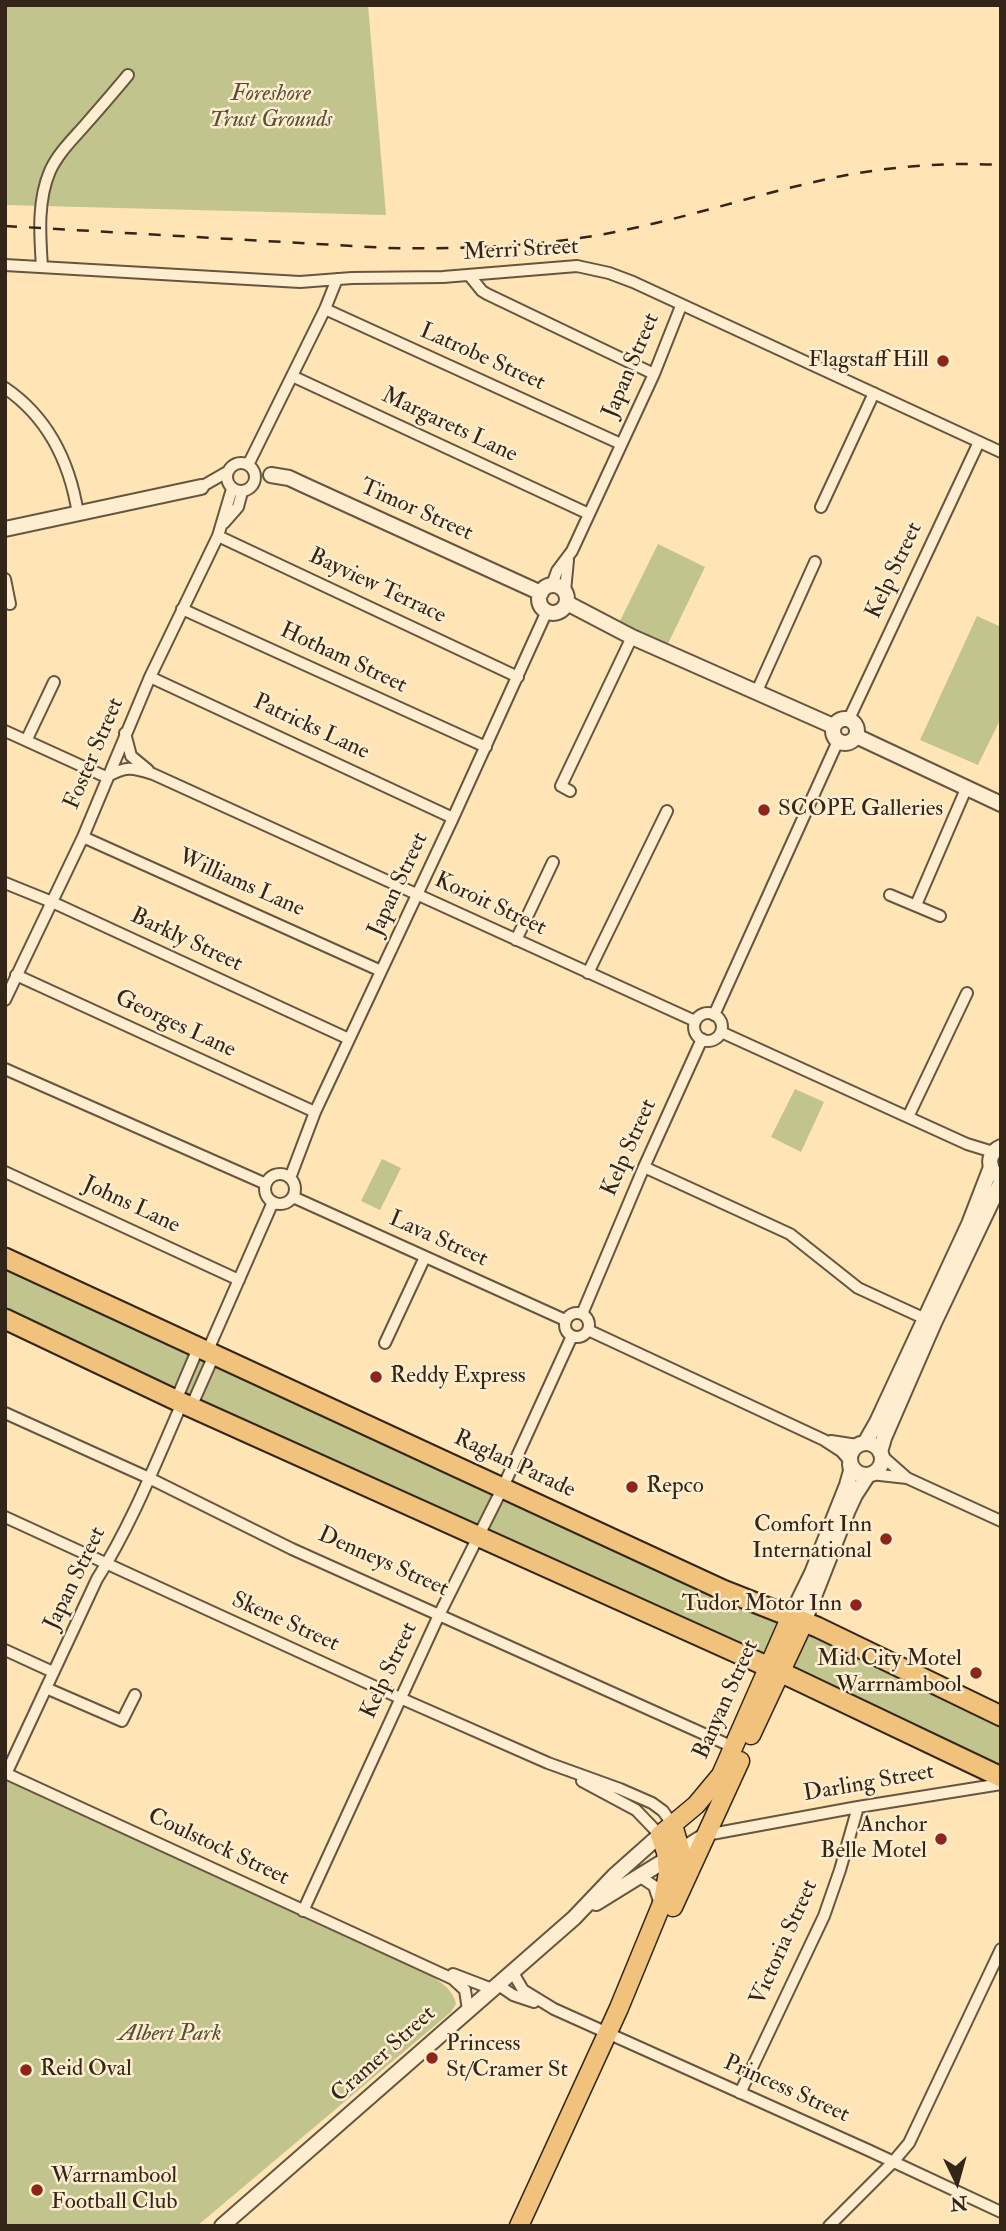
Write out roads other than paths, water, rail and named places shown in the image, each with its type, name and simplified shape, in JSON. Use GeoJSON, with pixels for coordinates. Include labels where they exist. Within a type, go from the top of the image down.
{"type":"FeatureCollection","features":[{"type":"Feature","properties":{"kind":"highway","name":"Raglan Parade"},"geometry":{"type":"LineString","coordinates":[[5,1258],[723,1590],[797,1619],[1001,1716]]}},
{"type":"Feature","properties":{"kind":"highway"},"geometry":{"type":"LineString","coordinates":[[5,1319],[479,1538],[775,1670],[1001,1777]]}},
{"type":"Feature","properties":{"kind":"main road","name":"Banyan Street"},"geometry":{"type":"LineString","coordinates":[[666,1909],[710,1828],[738,1750],[797,1619]]}},
{"type":"Feature","properties":{"kind":"main road","name":"Banyan Street"},"geometry":{"type":"LineString","coordinates":[[667,1830],[700,1801],[738,1750]]}},
{"type":"Feature","properties":{"kind":"main road"},"geometry":{"type":"LineString","coordinates":[[700,1801],[707,1813],[710,1828]]}},
{"type":"Feature","properties":{"kind":"main road"},"geometry":{"type":"LineString","coordinates":[[519,2226],[666,1909],[667,1887],[674,1856],[667,1830]]}},
{"type":"Feature","properties":{"kind":"street"},"geometry":{"type":"LineString","coordinates":[[42,267],[40,229],[42,203],[49,174],[56,160],[128,75]]}},
{"type":"Feature","properties":{"kind":"street","name":"Merri Street"},"geometry":{"type":"LineString","coordinates":[[5,265],[281,281],[470,275],[577,266],[609,273],[1001,452]]}},
{"type":"Feature","properties":{"kind":"street"},"geometry":{"type":"LineString","coordinates":[[470,275],[487,295],[654,374]]}},
{"type":"Feature","properties":{"kind":"street"},"geometry":{"type":"LineString","coordinates":[[255,481],[247,466],[250,450],[258,446],[337,279]]}},
{"type":"Feature","properties":{"kind":"street","name":"Japan Street"},"geometry":{"type":"LineString","coordinates":[[556,593],[557,570],[568,557],[589,514],[654,374],[681,306]]}},
{"type":"Feature","properties":{"kind":"street","name":"Latrobe Street"},"geometry":{"type":"LineString","coordinates":[[325,309],[621,444]]}},
{"type":"Feature","properties":{"kind":"street","name":"Margarets Lane"},"geometry":{"type":"LineString","coordinates":[[292,376],[589,514]]}},
{"type":"Feature","properties":{"kind":"street"},"geometry":{"type":"LineString","coordinates":[[5,388],[33,411],[52,437],[69,472],[78,514]]}},
{"type":"Feature","properties":{"kind":"street"},"geometry":{"type":"LineString","coordinates":[[821,507],[874,393]]}},
{"type":"Feature","properties":{"kind":"street","name":"Kelp Street"},"geometry":{"type":"LineString","coordinates":[[849,719],[979,442]]}},
{"type":"Feature","properties":{"kind":"street"},"geometry":{"type":"LineString","coordinates":[[235,489],[226,479],[228,472],[234,464],[247,466]]}},
{"type":"Feature","properties":{"kind":"street","name":"Timor Street"},"geometry":{"type":"LineString","coordinates":[[247,466],[289,478],[556,593],[632,637],[833,726]]}},
{"type":"Feature","properties":{"kind":"street"},"geometry":{"type":"LineString","coordinates":[[201,487],[228,472]]}},
{"type":"Feature","properties":{"kind":"street"},"geometry":{"type":"LineString","coordinates":[[5,529],[201,487],[249,489],[255,481],[271,475]]}},
{"type":"Feature","properties":{"kind":"street","name":"Foster Street"},"geometry":{"type":"LineString","coordinates":[[5,1000],[83,837],[125,733],[182,609],[220,530],[238,507],[235,489]]}},
{"type":"Feature","properties":{"kind":"street","name":"Bayview Terrace"},"geometry":{"type":"LineString","coordinates":[[220,530],[518,677]]}},
{"type":"Feature","properties":{"kind":"street"},"geometry":{"type":"LineString","coordinates":[[757,691],[814,562]]}},
{"type":"Feature","properties":{"kind":"street"},"geometry":{"type":"LineString","coordinates":[[5,579],[10,604]]}},
{"type":"Feature","properties":{"kind":"street"},"geometry":{"type":"LineString","coordinates":[[556,593],[559,611],[547,611],[541,604],[556,593]]}},
{"type":"Feature","properties":{"kind":"street","name":"Hotham Street"},"geometry":{"type":"LineString","coordinates":[[182,609],[486,747]]}},
{"type":"Feature","properties":{"kind":"street","name":"Japan Street"},"geometry":{"type":"LineString","coordinates":[[290,1178],[315,1112],[547,611]]}},
{"type":"Feature","properties":{"kind":"street"},"geometry":{"type":"LineString","coordinates":[[570,791],[561,786],[632,637]]}},
{"type":"Feature","properties":{"kind":"street","name":"Patricks Lane"},"geometry":{"type":"LineString","coordinates":[[150,677],[453,818]]}},
{"type":"Feature","properties":{"kind":"street"},"geometry":{"type":"LineString","coordinates":[[27,739],[54,681]]}},
{"type":"Feature","properties":{"kind":"street"},"geometry":{"type":"LineString","coordinates":[[849,719],[855,724],[856,736],[850,742],[838,741],[832,733],[833,726],[838,720],[849,719]]}},
{"type":"Feature","properties":{"kind":"street"},"geometry":{"type":"LineString","coordinates":[[5,730],[106,777]]}},
{"type":"Feature","properties":{"kind":"street","name":"Koroit Street"},"geometry":{"type":"LineString","coordinates":[[125,733],[131,756],[153,774]]}},
{"type":"Feature","properties":{"kind":"street"},"geometry":{"type":"LineString","coordinates":[[856,736],[1001,804]]}},
{"type":"Feature","properties":{"kind":"street"},"geometry":{"type":"LineString","coordinates":[[714,1014],[838,741]]}},
{"type":"Feature","properties":{"kind":"street","name":"Koroit Street"},"geometry":{"type":"LineString","coordinates":[[106,777],[133,768],[153,774],[695,1021]]}},
{"type":"Feature","properties":{"kind":"street"},"geometry":{"type":"LineString","coordinates":[[916,905],[967,789]]}},
{"type":"Feature","properties":{"kind":"street"},"geometry":{"type":"LineString","coordinates":[[587,973],[667,811]]}},
{"type":"Feature","properties":{"kind":"street","name":"Williams Lane"},"geometry":{"type":"LineString","coordinates":[[83,837],[381,971]]}},
{"type":"Feature","properties":{"kind":"street"},"geometry":{"type":"LineString","coordinates":[[516,940],[553,862]]}},
{"type":"Feature","properties":{"kind":"street","name":"Barkly Street"},"geometry":{"type":"LineString","coordinates":[[5,883],[52,902],[349,1039]]}},
{"type":"Feature","properties":{"kind":"street"},"geometry":{"type":"LineString","coordinates":[[890,895],[940,916]]}},
{"type":"Feature","properties":{"kind":"street","name":"Georges Lane"},"geometry":{"type":"LineString","coordinates":[[16,975],[315,1112]]}},
{"type":"Feature","properties":{"kind":"street"},"geometry":{"type":"LineString","coordinates":[[908,1118],[967,993]]}},
{"type":"Feature","properties":{"kind":"street"},"geometry":{"type":"LineString","coordinates":[[706,1013],[714,1014],[721,1022],[721,1032],[713,1040],[702,1039],[695,1032],[695,1021],[706,1013]]}},
{"type":"Feature","properties":{"kind":"street"},"geometry":{"type":"LineString","coordinates":[[721,1032],[967,1144],[995,1161],[884,1438],[880,1466],[870,1475]]}},
{"type":"Feature","properties":{"kind":"street","name":"Kelp Street"},"geometry":{"type":"LineString","coordinates":[[582,1314],[702,1039]]}},
{"type":"Feature","properties":{"kind":"street"},"geometry":{"type":"LineString","coordinates":[[5,1069],[266,1184]]}},
{"type":"Feature","properties":{"kind":"street"},"geometry":{"type":"LineString","coordinates":[[644,1167],[790,1234],[858,1288],[929,1321]]}},
{"type":"Feature","properties":{"kind":"street","name":"Johns Lane"},"geometry":{"type":"LineString","coordinates":[[5,1172],[239,1280]]}},
{"type":"Feature","properties":{"kind":"street"},"geometry":{"type":"LineString","coordinates":[[278,1174],[290,1178],[295,1185],[293,1197],[283,1204],[273,1202],[266,1194],[266,1184],[278,1174]]}},
{"type":"Feature","properties":{"kind":"street"},"geometry":{"type":"LineString","coordinates":[[850,1462],[851,1452],[861,1444],[877,1422],[1001,1182]]}},
{"type":"Feature","properties":{"kind":"street","name":"Lava Street"},"geometry":{"type":"LineString","coordinates":[[293,1197],[565,1320]]}},
{"type":"Feature","properties":{"kind":"street","name":"Japan Street"},"geometry":{"type":"LineString","coordinates":[[6,1773],[97,1579],[149,1478],[273,1202]]}},
{"type":"Feature","properties":{"kind":"street"},"geometry":{"type":"LineString","coordinates":[[385,1343],[425,1257]]}},
{"type":"Feature","properties":{"kind":"street"},"geometry":{"type":"LineString","coordinates":[[571,1314],[582,1314],[588,1320],[588,1331],[583,1335],[572,1336],[566,1332],[565,1320],[571,1314]]}},
{"type":"Feature","properties":{"kind":"street"},"geometry":{"type":"LineString","coordinates":[[588,1331],[824,1440],[841,1451],[855,1472],[907,1478]]}},
{"type":"Feature","properties":{"kind":"street","name":"Kelp Street"},"geometry":{"type":"LineString","coordinates":[[303,1911],[439,1615],[479,1538],[572,1336]]}},
{"type":"Feature","properties":{"kind":"street","name":"Japan Street"},"geometry":{"type":"LineString","coordinates":[[183,1403],[208,1350]]}},
{"type":"Feature","properties":{"kind":"street","name":"Denneys Street"},"geometry":{"type":"LineString","coordinates":[[5,1413],[149,1478],[292,1549],[738,1750]]}},
{"type":"Feature","properties":{"kind":"street"},"geometry":{"type":"LineString","coordinates":[[824,1440],[874,1445],[907,1478],[1001,1521]]}},
{"type":"Feature","properties":{"kind":"street","name":"Banyan Street"},"geometry":{"type":"LineString","coordinates":[[797,1619],[811,1573],[847,1485],[851,1471],[850,1462]]}},
{"type":"Feature","properties":{"kind":"street","name":"Banyan Street"},"geometry":{"type":"LineString","coordinates":[[797,1619],[855,1495],[870,1475]]}},
{"type":"Feature","properties":{"kind":"street","name":"Skene Street"},"geometry":{"type":"LineString","coordinates":[[5,1517],[400,1699],[548,1763],[620,1789],[652,1804],[663,1811],[667,1830]]}},
{"type":"Feature","properties":{"kind":"street"},"geometry":{"type":"LineString","coordinates":[[5,1650],[53,1672]]}},
{"type":"Feature","properties":{"kind":"street"},"geometry":{"type":"LineString","coordinates":[[46,1688],[122,1721],[135,1695]]}},
{"type":"Feature","properties":{"kind":"street","name":"Skene Street"},"geometry":{"type":"LineString","coordinates":[[548,1763],[636,1810],[667,1830]]}},
{"type":"Feature","properties":{"kind":"street","name":"Coulstock Street"},"geometry":{"type":"LineString","coordinates":[[6,1773],[453,1979],[463,1986],[467,1994],[468,2010]]}},
{"type":"Feature","properties":{"kind":"street","name":"Darling Street"},"geometry":{"type":"LineString","coordinates":[[710,1828],[744,1827],[1001,1784]]}},
{"type":"Feature","properties":{"kind":"street","name":"Skene Street"},"geometry":{"type":"LineString","coordinates":[[652,1804],[677,1811],[700,1801]]}},
{"type":"Feature","properties":{"kind":"street","name":"Victoria Street"},"geometry":{"type":"LineString","coordinates":[[740,2093],[824,1916],[858,1807]]}},
{"type":"Feature","properties":{"kind":"street","name":"Darling Street"},"geometry":{"type":"LineString","coordinates":[[710,1828],[744,1827]]}},
{"type":"Feature","properties":{"kind":"street"},"geometry":{"type":"LineString","coordinates":[[674,1856],[710,1828]]}},
{"type":"Feature","properties":{"kind":"street","name":"Cramer Street"},"geometry":{"type":"LineString","coordinates":[[222,2226],[574,1917],[614,1876],[667,1830]]}},
{"type":"Feature","properties":{"kind":"street","name":"Cramer Street"},"geometry":{"type":"LineString","coordinates":[[574,1917],[674,1856]]}},
{"type":"Feature","properties":{"kind":"street"},"geometry":{"type":"LineString","coordinates":[[639,1876],[656,1889],[666,1909]]}},
{"type":"Feature","properties":{"kind":"street"},"geometry":{"type":"LineString","coordinates":[[835,2224],[909,2143],[1001,1949]]}},
{"type":"Feature","properties":{"kind":"street","name":"Coulstock Street"},"geometry":{"type":"LineString","coordinates":[[414,1960],[495,1987]]}},
{"type":"Feature","properties":{"kind":"street","name":"Princess Street"},"geometry":{"type":"LineString","coordinates":[[512,1971],[523,1990],[554,2009],[1001,2212]]}},
{"type":"Feature","properties":{"kind":"street","name":"Princess Street"},"geometry":{"type":"LineString","coordinates":[[495,1987],[554,2009]]}},
{"type":"Feature","properties":{"kind":"railway"},"geometry":{"type":"LineString","coordinates":[[5,226],[388,248],[502,246],[615,232],[814,182],[862,173],[901,167],[1001,165]]}},
{"type":"Feature","properties":{"kind":"place","name":"Flagstaff Hill"},"geometry":{"type":"Point","coordinates":[943,361]}},
{"type":"Feature","properties":{"kind":"place","name":"SCOPE Galleries"},"geometry":{"type":"Point","coordinates":[764,810]}},
{"type":"Feature","properties":{"kind":"place","name":"Reddy Express"},"geometry":{"type":"Point","coordinates":[376,1377]}},
{"type":"Feature","properties":{"kind":"place","name":"Repco"},"geometry":{"type":"Point","coordinates":[632,1487]}},
{"type":"Feature","properties":{"kind":"place","name":"Comfort Inn International"},"geometry":{"type":"Point","coordinates":[886,1539]}},
{"type":"Feature","properties":{"kind":"place","name":"Tudor Motor Inn"},"geometry":{"type":"Point","coordinates":[856,1605]}},
{"type":"Feature","properties":{"kind":"place","name":"Mid City Motel Warrnambool"},"geometry":{"type":"Point","coordinates":[976,1673]}},
{"type":"Feature","properties":{"kind":"place","name":"Anchor Belle Motel"},"geometry":{"type":"Point","coordinates":[941,1839]}},
{"type":"Feature","properties":{"kind":"place","name":"Princess St/Cramer St"},"geometry":{"type":"Point","coordinates":[432,2058]}},
{"type":"Feature","properties":{"kind":"place","name":"Reid Oval"},"geometry":{"type":"Point","coordinates":[26,2070]}},
{"type":"Feature","properties":{"kind":"place","name":"Warrnambool Football Club"},"geometry":{"type":"Point","coordinates":[37,2190]}},
{"type":"Feature","properties":{"kind":"park label","name":"Foreshore Trust Grounds"},"geometry":{"type":"Point","coordinates":[271,108]}},
{"type":"Feature","properties":{"kind":"park label","name":"Albert Park"},"geometry":{"type":"Point","coordinates":[170,2035]}}]}
